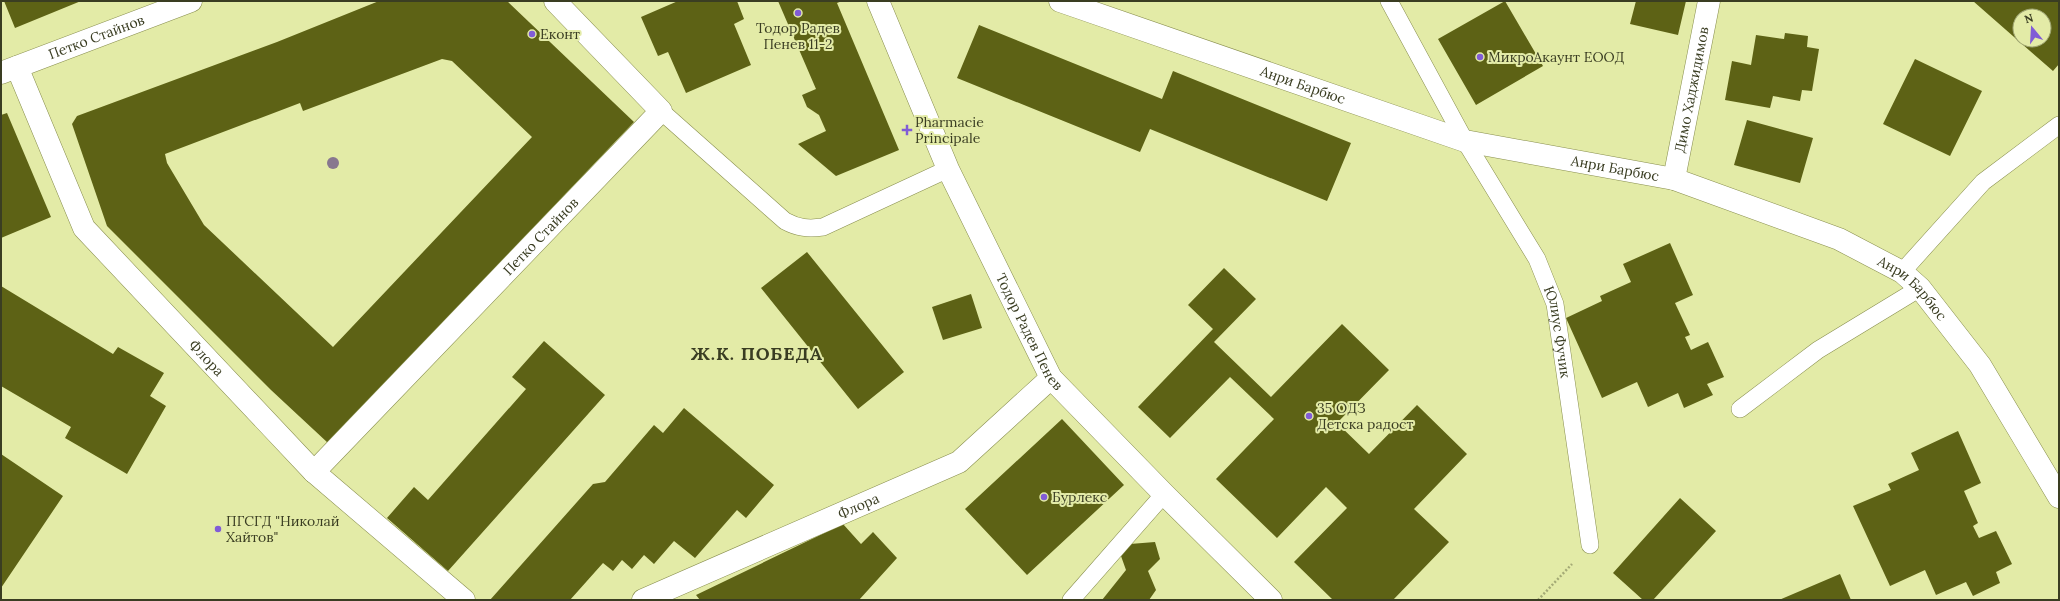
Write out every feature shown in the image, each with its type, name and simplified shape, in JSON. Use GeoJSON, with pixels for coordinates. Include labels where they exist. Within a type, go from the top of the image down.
{"type":"FeatureCollection","features":[{"type":"Feature","properties":{"kind":"street","name":"Петко Стайнов"},"geometry":{"type":"LineString","coordinates":[[9,70],[191,1]]}},
{"type":"Feature","properties":{"kind":"street"},"geometry":{"type":"LineString","coordinates":[[555,1],[661,111]]}},
{"type":"Feature","properties":{"kind":"street","name":"Тодор Радев Пенев"},"geometry":{"type":"LineString","coordinates":[[878,1],[948,169],[1051,378],[1164,494],[1271,600]]}},
{"type":"Feature","properties":{"kind":"street","name":"Анри Барбюс"},"geometry":{"type":"LineString","coordinates":[[1060,1],[1465,141],[1674,179],[1839,239],[1902,272],[1920,288],[1980,365],[2059,497]]}},
{"type":"Feature","properties":{"kind":"street","name":"Димо Хаджидимов"},"geometry":{"type":"LineString","coordinates":[[1674,179],[1710,1]]}},
{"type":"Feature","properties":{"kind":"street","name":"Флора"},"geometry":{"type":"LineString","coordinates":[[9,70],[84,228],[314,472],[464,600]]}},
{"type":"Feature","properties":{"kind":"street","name":"Петко Стайнов"},"geometry":{"type":"LineString","coordinates":[[314,472],[661,111]]}},
{"type":"Feature","properties":{"kind":"street","name":"Флора"},"geometry":{"type":"LineString","coordinates":[[644,600],[959,462],[1051,378]]}},
{"type":"Feature","properties":{"kind":"lane","name":"Юлиус Фучик"},"geometry":{"type":"LineString","coordinates":[[1390,1],[1465,141],[1537,259],[1555,304],[1590,545]]}},
{"type":"Feature","properties":{"kind":"lane"},"geometry":{"type":"LineString","coordinates":[[661,111],[785,221],[796,227],[810,229],[823,227],[948,169]]}},
{"type":"Feature","properties":{"kind":"lane"},"geometry":{"type":"LineString","coordinates":[[1902,272],[1983,182],[2059,125]]}},
{"type":"Feature","properties":{"kind":"lane"},"geometry":{"type":"LineString","coordinates":[[1740,409],[1818,350],[1920,288]]}},
{"type":"Feature","properties":{"kind":"lane"},"geometry":{"type":"LineString","coordinates":[[1071,600],[1164,494]]}},
{"type":"Feature","properties":{"kind":"path"},"geometry":{"type":"LineString","coordinates":[[1538,600],[1590,545]]}},
{"type":"Feature","properties":{"kind":"building"},"geometry":{"type":"Polygon","coordinates":[[[4,1],[81,1],[15,28],[4,1]]]}},
{"type":"Feature","properties":{"kind":"building"},"geometry":{"type":"Polygon","coordinates":[[[379,1],[507,1],[634,122],[328,443],[271,390],[107,226],[72,124],[77,116],[277,42],[379,1]],[[442,59],[303,111],[300,103],[165,154],[167,163],[204,225],[333,347],[532,137],[452,61],[442,59]]]}},
{"type":"Feature","properties":{"kind":"building"},"geometry":{"type":"Polygon","coordinates":[[[678,1],[737,1],[744,19],[734,24],[751,65],[686,93],[668,52],[658,56],[641,17],[678,1]]]}},
{"type":"Feature","properties":{"kind":"building"},"geometry":{"type":"Polygon","coordinates":[[[778,1],[842,1],[837,3],[899,150],[836,176],[798,144],[826,131],[819,115],[807,107],[802,95],[816,89],[778,1]]]}},
{"type":"Feature","properties":{"kind":"building"},"geometry":{"type":"Polygon","coordinates":[[[1505,1],[1543,66],[1476,105],[1438,39],[1505,1]]]}},
{"type":"Feature","properties":{"kind":"building"},"geometry":{"type":"Polygon","coordinates":[[[1636,1],[1686,1],[1678,35],[1630,24],[1636,1]]]}},
{"type":"Feature","properties":{"kind":"building"},"geometry":{"type":"Polygon","coordinates":[[[1973,1],[2059,1],[2059,64],[2053,71],[2027,48],[2052,48],[2052,8],[2012,8],[2012,35],[1973,1]]]}},
{"type":"Feature","properties":{"kind":"building"},"geometry":{"type":"Polygon","coordinates":[[[979,25],[1162,99],[1173,71],[1351,143],[1327,201],[1150,129],[1140,152],[957,78],[979,25]]]}},
{"type":"Feature","properties":{"kind":"building"},"geometry":{"type":"Polygon","coordinates":[[[1785,33],[1808,36],[1807,47],[1819,49],[1812,91],[1802,90],[1800,101],[1773,96],[1770,108],[1725,100],[1732,61],[1751,65],[1756,35],[1784,39],[1785,33]]]}},
{"type":"Feature","properties":{"kind":"building"},"geometry":{"type":"Polygon","coordinates":[[[1915,59],[1982,91],[1950,156],[1883,124],[1915,59]]]}},
{"type":"Feature","properties":{"kind":"building"},"geometry":{"type":"Polygon","coordinates":[[[7,113],[51,217],[1,238],[1,115],[7,113]]]}},
{"type":"Feature","properties":{"kind":"building"},"geometry":{"type":"Polygon","coordinates":[[[1747,120],[1813,138],[1800,183],[1734,165],[1747,120]]]}},
{"type":"Feature","properties":{"kind":"building"},"geometry":{"type":"Polygon","coordinates":[[[1670,243],[1693,295],[1675,303],[1690,335],[1685,337],[1691,350],[1708,342],[1724,377],[1707,384],[1713,395],[1684,408],[1678,393],[1648,407],[1637,382],[1602,398],[1566,318],[1602,301],[1600,296],[1631,282],[1623,264],[1670,243]]]}},
{"type":"Feature","properties":{"kind":"building"},"geometry":{"type":"Polygon","coordinates":[[[807,252],[904,372],[858,409],[761,288],[807,252]]]}},
{"type":"Feature","properties":{"kind":"building"},"geometry":{"type":"Polygon","coordinates":[[[1224,268],[1256,299],[1214,342],[1271,397],[1342,324],[1389,370],[1337,423],[1369,454],[1417,405],[1467,454],[1414,509],[1449,542],[1393,600],[1333,600],[1294,562],[1347,508],[1326,487],[1277,538],[1216,479],[1274,419],[1230,377],[1170,438],[1138,407],[1213,329],[1188,305],[1224,268]]]}},
{"type":"Feature","properties":{"kind":"building"},"geometry":{"type":"Polygon","coordinates":[[[1,286],[113,354],[118,347],[164,373],[150,396],[166,406],[127,474],[65,438],[71,427],[1,386],[1,286]]]}},
{"type":"Feature","properties":{"kind":"building"},"geometry":{"type":"Polygon","coordinates":[[[971,294],[982,328],[943,340],[932,307],[971,294]]]}},
{"type":"Feature","properties":{"kind":"building"},"geometry":{"type":"Polygon","coordinates":[[[544,341],[605,395],[448,571],[387,518],[414,487],[428,500],[526,389],[512,377],[544,341]]]}},
{"type":"Feature","properties":{"kind":"building"},"geometry":{"type":"Polygon","coordinates":[[[684,408],[774,485],[746,518],[737,510],[695,558],[674,541],[654,564],[644,555],[632,569],[622,560],[613,571],[603,563],[570,600],[490,600],[593,484],[605,482],[654,425],[663,433],[684,408]]]}},
{"type":"Feature","properties":{"kind":"building","name":"Бурлекс"},"geometry":{"type":"Polygon","coordinates":[[[1062,419],[1124,485],[1027,575],[965,509],[1062,419]]]}},
{"type":"Feature","properties":{"kind":"building"},"geometry":{"type":"Polygon","coordinates":[[[1958,431],[1981,483],[1964,491],[1978,523],[1973,526],[1979,538],[1996,531],[2012,564],[1996,572],[2000,583],[1973,596],[1966,582],[1936,595],[1925,570],[1890,586],[1853,506],[1891,490],[1888,484],[1919,470],[1911,453],[1958,431]]]}},
{"type":"Feature","properties":{"kind":"building"},"geometry":{"type":"Polygon","coordinates":[[[1,454],[63,496],[1,588],[1,454]]]}},
{"type":"Feature","properties":{"kind":"building"},"geometry":{"type":"Polygon","coordinates":[[[1680,498],[1716,531],[1653,600],[1643,600],[1613,573],[1680,498]]]}},
{"type":"Feature","properties":{"kind":"building"},"geometry":{"type":"Polygon","coordinates":[[[843,524],[861,544],[873,532],[897,558],[859,600],[700,600],[696,595],[843,524]]]}},
{"type":"Feature","properties":{"kind":"building"},"geometry":{"type":"Polygon","coordinates":[[[1155,542],[1160,559],[1148,571],[1156,590],[1149,600],[1102,600],[1126,570],[1121,556],[1130,544],[1155,542]]]}},
{"type":"Feature","properties":{"kind":"building"},"geometry":{"type":"Polygon","coordinates":[[[1840,574],[1851,600],[1779,600],[1840,574]]]}},
{"type":"Feature","properties":{"kind":"place","name":"Тодор Радев Пенев 11-2"},"geometry":{"type":"Point","coordinates":[798,13]}},
{"type":"Feature","properties":{"kind":"place","name":"Еконт"},"geometry":{"type":"Point","coordinates":[532,34]}},
{"type":"Feature","properties":{"kind":"place","name":"МикроАкаунт ЕООД"},"geometry":{"type":"Point","coordinates":[1480,57]}},
{"type":"Feature","properties":{"kind":"place","name":"Pharmacie Principale"},"geometry":{"type":"Point","coordinates":[907,130]}},
{"type":"Feature","properties":{"kind":"place","name":"35 ОДЗ Детска радост"},"geometry":{"type":"Point","coordinates":[1309,416]}},
{"type":"Feature","properties":{"kind":"place","name":"Бурлекс"},"geometry":{"type":"Point","coordinates":[1044,497]}},
{"type":"Feature","properties":{"kind":"place","name":"ПГСГД \"Николай Хайтов\""},"geometry":{"type":"Point","coordinates":[218,529]}},
{"type":"Feature","properties":{"kind":"district","name":"Ж.К. ПОБЕДА"},"geometry":{"type":"Point","coordinates":[757,354]}}]}
